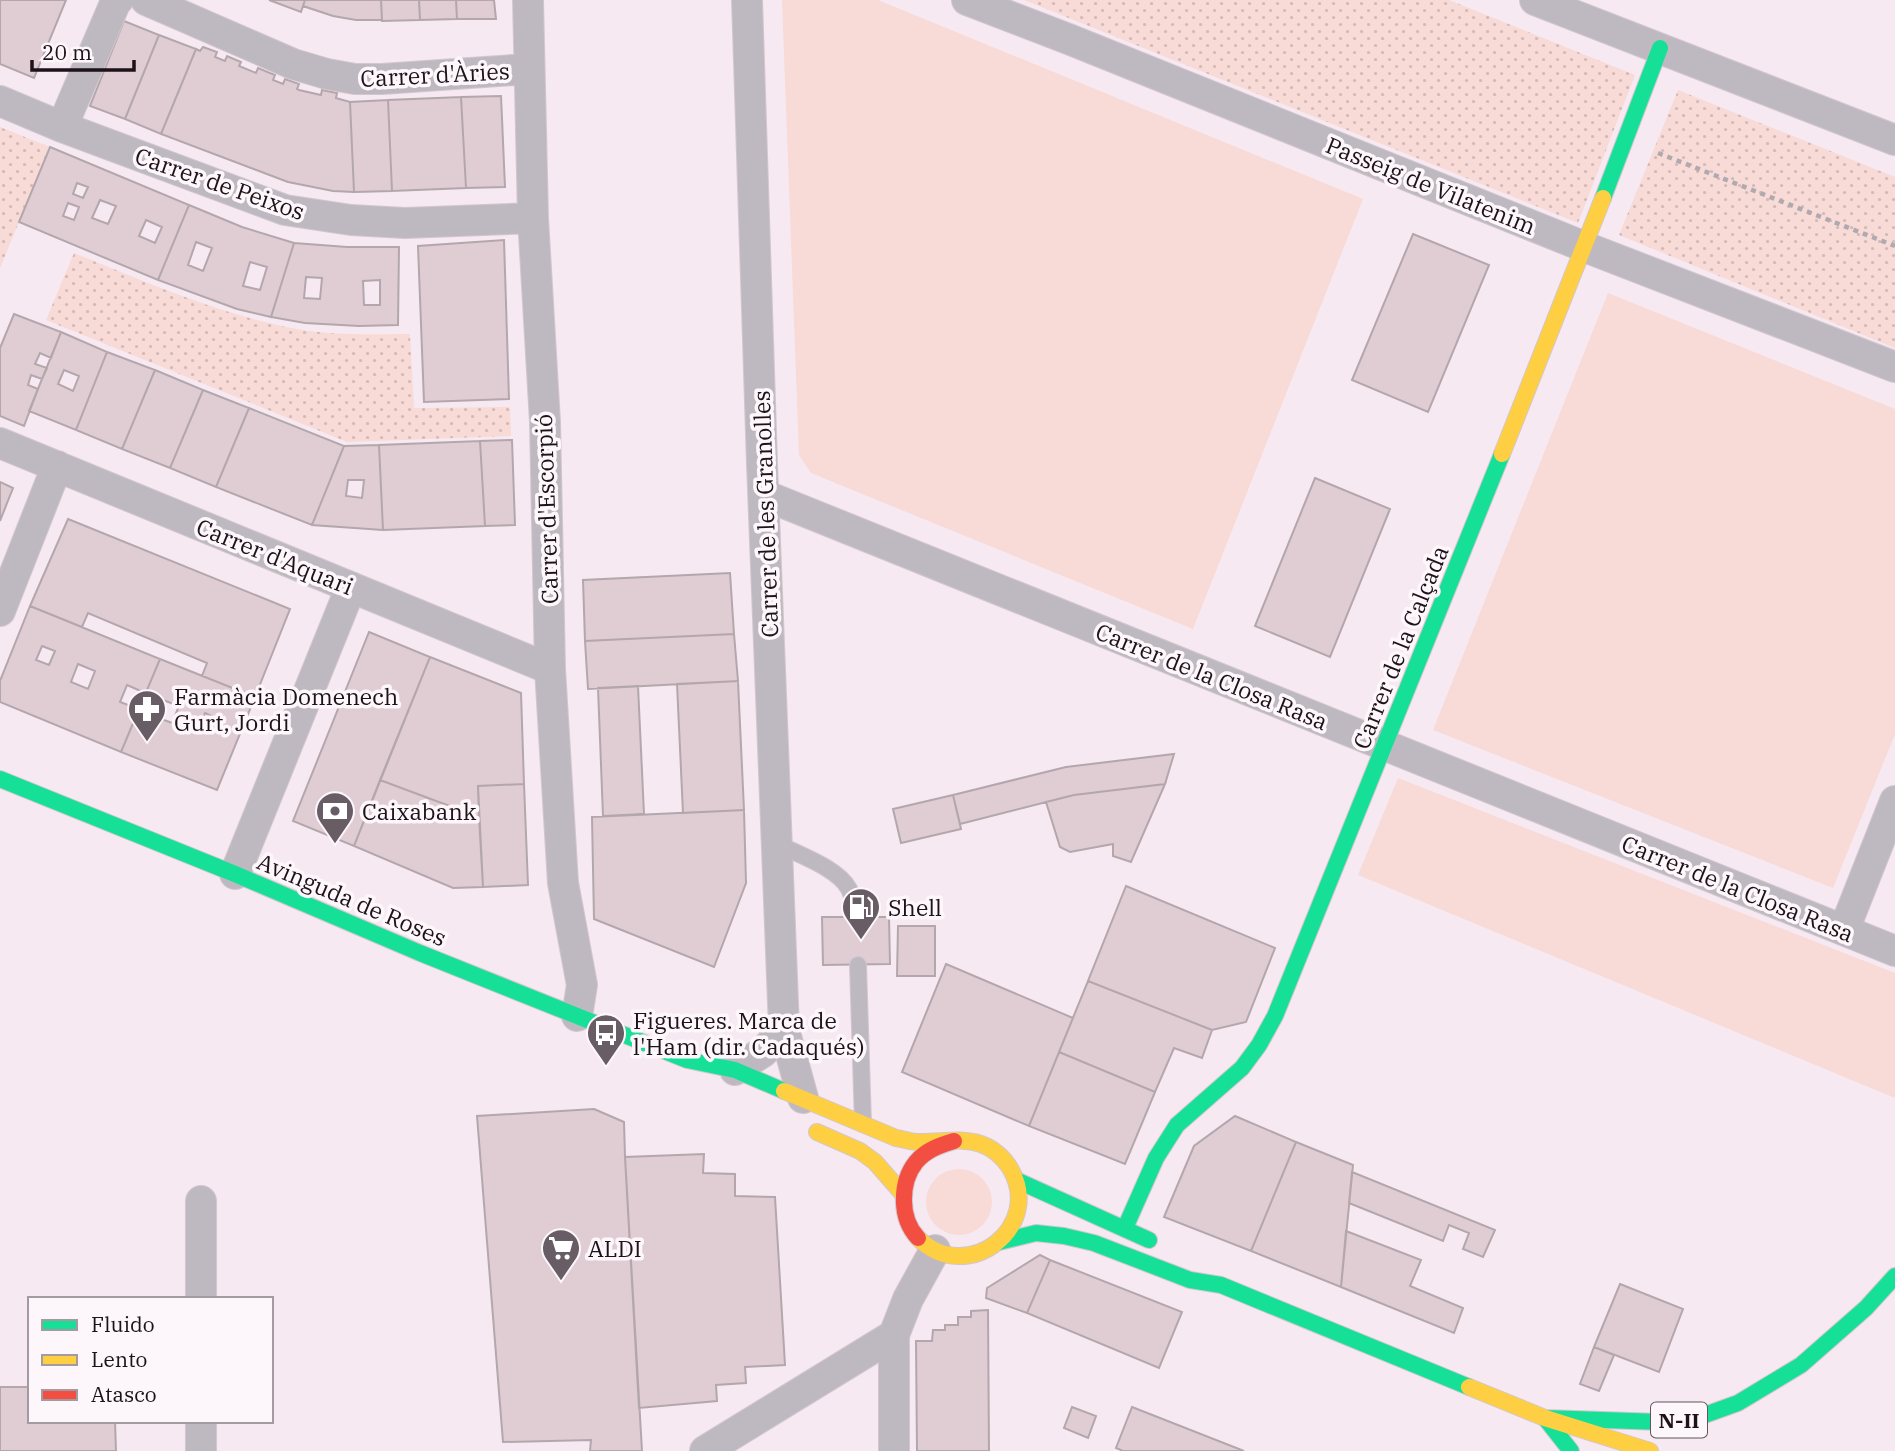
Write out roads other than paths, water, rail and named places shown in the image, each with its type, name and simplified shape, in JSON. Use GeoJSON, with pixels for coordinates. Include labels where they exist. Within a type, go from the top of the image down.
{"type":"FeatureCollection","features":[{"type":"Feature","properties":{"kind":"main road","name":"Carrer de la Calçada"},"geometry":{"type":"LineString","coordinates":[[1125,1228],[1156,1158],[1177,1125],[1242,1068],[1275,1016],[1585,247],[1660,48]]}},
{"type":"Feature","properties":{"kind":"main road","name":"Avinguda de Roses"},"geometry":{"type":"LineString","coordinates":[[0,779],[733,1079],[801,1111]]}},
{"type":"Feature","properties":{"kind":"main road"},"geometry":{"type":"LineString","coordinates":[[801,1111],[863,1124],[896,1138],[915,1142],[954,1141],[967,1141],[992,1149],[1010,1167],[1016,1180],[1019,1193],[1015,1220],[1008,1232],[988,1250],[962,1257],[948,1255],[920,1241],[910,1227],[902,1193],[907,1174],[919,1158],[935,1146],[954,1141]]}},
{"type":"Feature","properties":{"kind":"main road"},"geometry":{"type":"LineString","coordinates":[[801,1111],[875,1162],[902,1193]]}},
{"type":"Feature","properties":{"kind":"main road"},"geometry":{"type":"LineString","coordinates":[[1016,1180],[1161,1246]]}},
{"type":"Feature","properties":{"kind":"main road"},"geometry":{"type":"LineString","coordinates":[[999,1242],[1036,1233],[1064,1236],[1094,1244],[1189,1280],[1221,1285],[1545,1418],[1650,1451]]}},
{"type":"Feature","properties":{"kind":"main road"},"geometry":{"type":"LineString","coordinates":[[1194,1265],[1221,1285]]}},
{"type":"Feature","properties":{"kind":"main road","name":"N-II"},"geometry":{"type":"LineString","coordinates":[[1545,1418],[1661,1422],[1702,1416],[1738,1403],[1801,1365],[1866,1308],[1895,1276]]}},
{"type":"Feature","properties":{"kind":"main road"},"geometry":{"type":"LineString","coordinates":[[1545,1418],[1571,1451]]}},
{"type":"Feature","properties":{"kind":"main road"},"geometry":{"type":"LineString","coordinates":[[1545,1418],[1604,1451]]}},
{"type":"Feature","properties":{"kind":"street"},"geometry":{"type":"LineString","coordinates":[[62,127],[118,0]]}},
{"type":"Feature","properties":{"kind":"street","name":"Carrer d'Àries"},"geometry":{"type":"LineString","coordinates":[[146,0],[293,64],[327,74],[355,79],[382,79],[528,69]]}},
{"type":"Feature","properties":{"kind":"street","name":"Carrer d'Escorpió"},"geometry":{"type":"LineString","coordinates":[[528,0],[533,218],[545,422],[550,669],[563,883],[582,985],[577,1016]]}},
{"type":"Feature","properties":{"kind":"street","name":"Carrer de les Granolles"},"geometry":{"type":"LineString","coordinates":[[747,0],[784,1029],[801,1111]]}},
{"type":"Feature","properties":{"kind":"street","name":"Passeig de Vilatenim"},"geometry":{"type":"LineString","coordinates":[[967,0],[1585,247],[1895,367]]}},
{"type":"Feature","properties":{"kind":"street"},"geometry":{"type":"LineString","coordinates":[[1535,0],[1895,140]]}},
{"type":"Feature","properties":{"kind":"street","name":"Carrer de Peixos"},"geometry":{"type":"LineString","coordinates":[[0,101],[62,127],[285,210],[351,220],[405,223],[533,218]]}},
{"type":"Feature","properties":{"kind":"street","name":"Carrer d'Aquari"},"geometry":{"type":"LineString","coordinates":[[0,443],[550,669]]}},
{"type":"Feature","properties":{"kind":"street"},"geometry":{"type":"LineString","coordinates":[[0,611],[57,466]]}},
{"type":"Feature","properties":{"kind":"street","name":"Carrer de la Closa Rasa"},"geometry":{"type":"LineString","coordinates":[[764,495],[1895,951]]}},
{"type":"Feature","properties":{"kind":"street"},"geometry":{"type":"LineString","coordinates":[[235,874],[351,587]]}},
{"type":"Feature","properties":{"kind":"street"},"geometry":{"type":"LineString","coordinates":[[1844,930],[1895,801]]}},
{"type":"Feature","properties":{"kind":"street"},"geometry":{"type":"LineString","coordinates":[[733,1079],[784,1029]]}},
{"type":"Feature","properties":{"kind":"street"},"geometry":{"type":"LineString","coordinates":[[201,1201],[201,1297]]}},
{"type":"Feature","properties":{"kind":"street"},"geometry":{"type":"LineString","coordinates":[[894,1451],[894,1335],[908,1299],[935,1250]]}},
{"type":"Feature","properties":{"kind":"street"},"geometry":{"type":"LineString","coordinates":[[705,1451],[894,1335]]}},
{"type":"Feature","properties":{"kind":"street"},"geometry":{"type":"LineString","coordinates":[[201,1423],[201,1451]]}},
{"type":"Feature","properties":{"kind":"lane"},"geometry":{"type":"LineString","coordinates":[[778,844],[844,881],[851,892],[857,917]]}},
{"type":"Feature","properties":{"kind":"lane"},"geometry":{"type":"LineString","coordinates":[[859,965],[863,1124]]}},
{"type":"Feature","properties":{"kind":"place","name":"Farmàcia Domenech Gurt, Jordi"},"geometry":{"type":"Point","coordinates":[147,743]}},
{"type":"Feature","properties":{"kind":"place","name":"Caixabank"},"geometry":{"type":"Point","coordinates":[335,845]}},
{"type":"Feature","properties":{"kind":"place","name":"Shell"},"geometry":{"type":"Point","coordinates":[861,941]}},
{"type":"Feature","properties":{"kind":"place","name":"Figueres. Marca de l'Ham (dir. Cadaqués)"},"geometry":{"type":"Point","coordinates":[606,1067]}},
{"type":"Feature","properties":{"kind":"place","name":"ALDI"},"geometry":{"type":"Point","coordinates":[561,1282]}}]}
